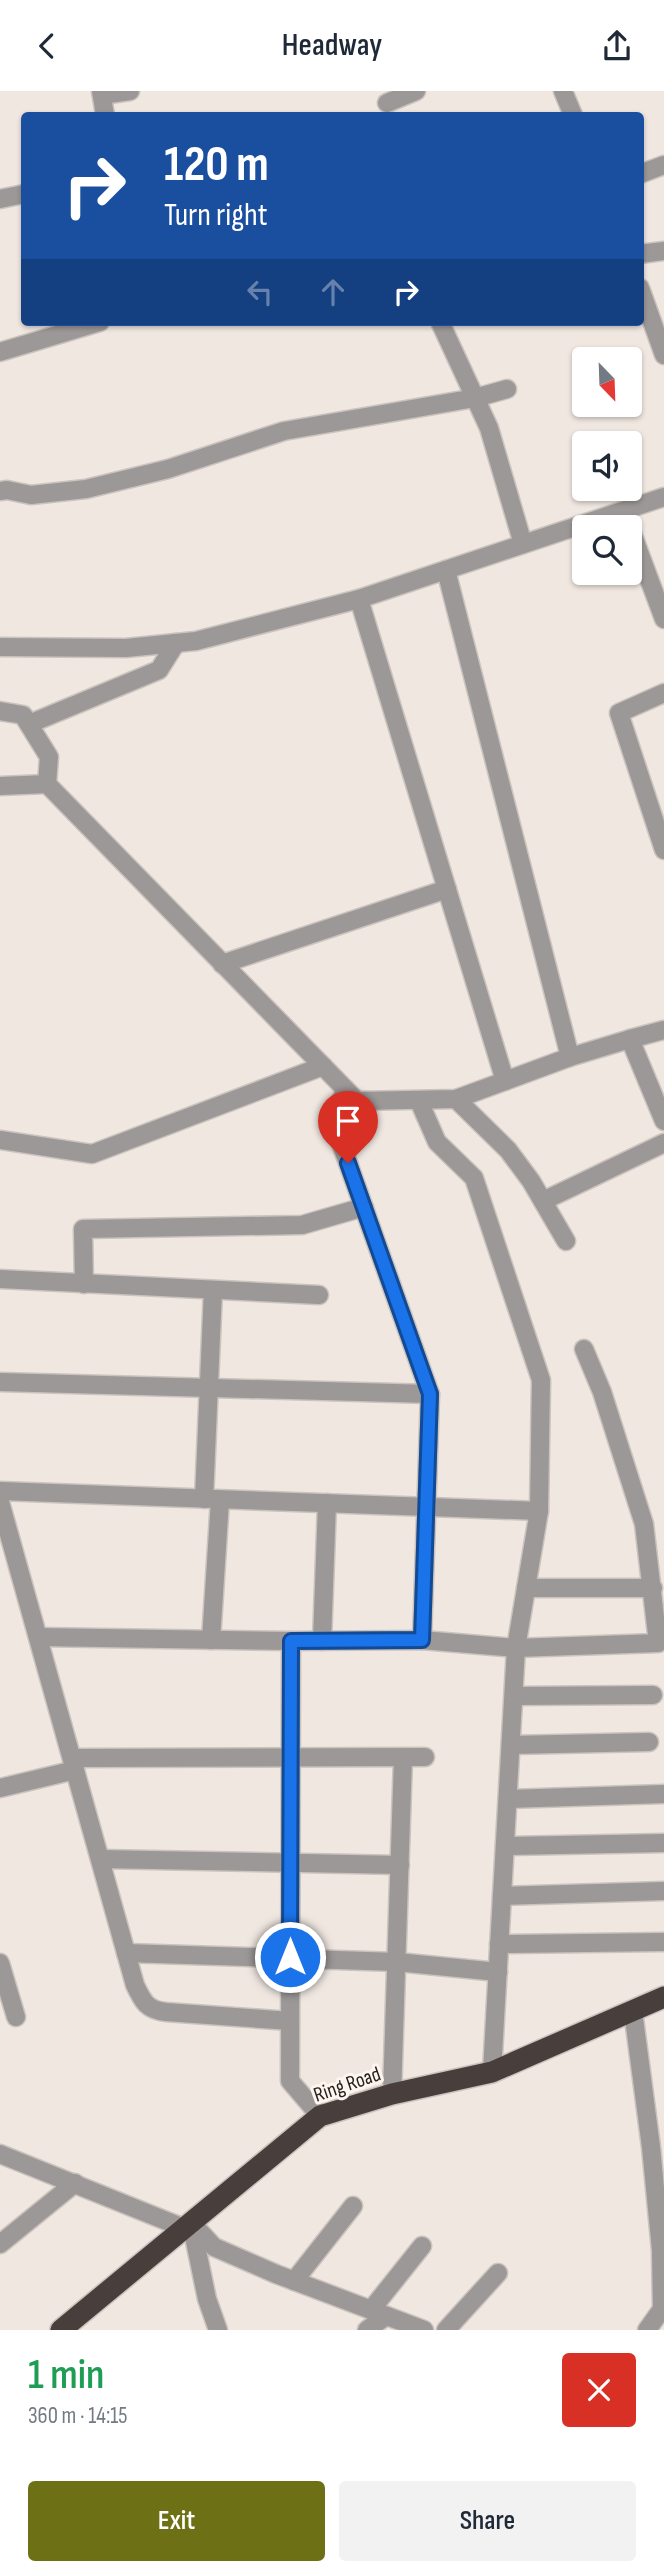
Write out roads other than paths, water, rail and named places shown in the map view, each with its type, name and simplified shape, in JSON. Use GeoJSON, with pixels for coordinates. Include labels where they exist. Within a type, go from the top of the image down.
{"type":"FeatureCollection","features":[{"type":"Feature","properties":{"kind":"highway","name":"Ring Road"},"geometry":{"type":"LineString","coordinates":[[61,2330],[320,2116],[392,2094],[492,2072],[664,1997]]}},
{"type":"Feature","properties":{"kind":"street"},"geometry":{"type":"LineString","coordinates":[[104,112],[101,93],[130,91]]}},
{"type":"Feature","properties":{"kind":"street"},"geometry":{"type":"LineString","coordinates":[[386,103],[416,91]]}},
{"type":"Feature","properties":{"kind":"street"},"geometry":{"type":"LineString","coordinates":[[563,91],[572,112]]}},
{"type":"Feature","properties":{"kind":"street"},"geometry":{"type":"LineString","coordinates":[[644,172],[664,165]]}},
{"type":"Feature","properties":{"kind":"street"},"geometry":{"type":"LineString","coordinates":[[0,199],[21,195]]}},
{"type":"Feature","properties":{"kind":"street"},"geometry":{"type":"LineString","coordinates":[[644,254],[664,251]]}},
{"type":"Feature","properties":{"kind":"street"},"geometry":{"type":"LineString","coordinates":[[644,299],[664,355]]}},
{"type":"Feature","properties":{"kind":"street"},"geometry":{"type":"LineString","coordinates":[[0,352],[87,326]]}},
{"type":"Feature","properties":{"kind":"street"},"geometry":{"type":"LineString","coordinates":[[442,326],[489,428],[523,544]]}},
{"type":"Feature","properties":{"kind":"street"},"geometry":{"type":"LineString","coordinates":[[0,491],[31,495],[86,489],[169,469],[285,431],[475,398],[507,389]]}},
{"type":"Feature","properties":{"kind":"street"},"geometry":{"type":"LineString","coordinates":[[638,515],[664,497]]}},
{"type":"Feature","properties":{"kind":"street"},"geometry":{"type":"LineString","coordinates":[[0,647],[126,648],[196,641],[359,599],[523,544],[572,534]]}},
{"type":"Feature","properties":{"kind":"street"},"geometry":{"type":"LineString","coordinates":[[642,560],[664,619]]}},
{"type":"Feature","properties":{"kind":"street"},"geometry":{"type":"LineString","coordinates":[[446,570],[570,1056]]}},
{"type":"Feature","properties":{"kind":"street"},"geometry":{"type":"LineString","coordinates":[[359,599],[505,1081]]}},
{"type":"Feature","properties":{"kind":"street"},"geometry":{"type":"LineString","coordinates":[[29,724],[159,670],[176,643]]}},
{"type":"Feature","properties":{"kind":"street"},"geometry":{"type":"LineString","coordinates":[[664,693],[619,713],[664,850]]}},
{"type":"Feature","properties":{"kind":"street"},"geometry":{"type":"LineString","coordinates":[[0,711],[23,715],[29,724],[48,757],[47,784],[357,1101],[456,1099],[570,1056],[664,1030]]}},
{"type":"Feature","properties":{"kind":"street"},"geometry":{"type":"LineString","coordinates":[[0,786],[47,784]]}},
{"type":"Feature","properties":{"kind":"street"},"geometry":{"type":"LineString","coordinates":[[222,964],[447,889]]}},
{"type":"Feature","properties":{"kind":"street"},"geometry":{"type":"LineString","coordinates":[[630,1039],[664,1121]]}},
{"type":"Feature","properties":{"kind":"street"},"geometry":{"type":"LineString","coordinates":[[0,1140],[92,1154],[323,1066]]}},
{"type":"Feature","properties":{"kind":"street"},"geometry":{"type":"LineString","coordinates":[[346,1090],[332,1118],[430,1394],[422,1640]]}},
{"type":"Feature","properties":{"kind":"street"},"geometry":{"type":"LineString","coordinates":[[456,1099],[508,1150],[543,1201],[566,1241]]}},
{"type":"Feature","properties":{"kind":"street"},"geometry":{"type":"LineString","coordinates":[[419,1101],[437,1142],[474,1178],[541,1380],[539,1511],[516,1648],[492,2072]]}},
{"type":"Feature","properties":{"kind":"street"},"geometry":{"type":"LineString","coordinates":[[543,1201],[664,1143]]}},
{"type":"Feature","properties":{"kind":"street"},"geometry":{"type":"LineString","coordinates":[[84,1283],[83,1229],[302,1225],[364,1207]]}},
{"type":"Feature","properties":{"kind":"street"},"geometry":{"type":"LineString","coordinates":[[0,1279],[319,1295]]}},
{"type":"Feature","properties":{"kind":"street"},"geometry":{"type":"LineString","coordinates":[[211,1640],[212,1499],[209,1388],[213,1290]]}},
{"type":"Feature","properties":{"kind":"street"},"geometry":{"type":"LineString","coordinates":[[38,1637],[422,1640],[516,1648],[658,1643],[644,1524],[602,1392],[584,1349]]}},
{"type":"Feature","properties":{"kind":"street"},"geometry":{"type":"LineString","coordinates":[[0,1382],[430,1394]]}},
{"type":"Feature","properties":{"kind":"street"},"geometry":{"type":"LineString","coordinates":[[0,1491],[539,1511]]}},
{"type":"Feature","properties":{"kind":"street"},"geometry":{"type":"LineString","coordinates":[[0,1502],[135,1985],[143,2003],[152,2010],[290,2021]]}},
{"type":"Feature","properties":{"kind":"street"},"geometry":{"type":"LineString","coordinates":[[322,1641],[327,1503]]}},
{"type":"Feature","properties":{"kind":"street"},"geometry":{"type":"LineString","coordinates":[[526,1588],[653,1588]]}},
{"type":"Feature","properties":{"kind":"street"},"geometry":{"type":"LineString","coordinates":[[291,1641],[290,2081],[320,2116]]}},
{"type":"Feature","properties":{"kind":"street"},"geometry":{"type":"LineString","coordinates":[[513,1696],[653,1695]]}},
{"type":"Feature","properties":{"kind":"street"},"geometry":{"type":"LineString","coordinates":[[511,1745],[649,1742]]}},
{"type":"Feature","properties":{"kind":"street"},"geometry":{"type":"LineString","coordinates":[[392,2094],[403,1758]]}},
{"type":"Feature","properties":{"kind":"street"},"geometry":{"type":"LineString","coordinates":[[0,1788],[73,1764],[425,1758]]}},
{"type":"Feature","properties":{"kind":"street"},"geometry":{"type":"LineString","coordinates":[[508,1799],[664,1794]]}},
{"type":"Feature","properties":{"kind":"street"},"geometry":{"type":"LineString","coordinates":[[505,1846],[664,1843]]}},
{"type":"Feature","properties":{"kind":"street"},"geometry":{"type":"LineString","coordinates":[[100,1859],[400,1865]]}},
{"type":"Feature","properties":{"kind":"street"},"geometry":{"type":"LineString","coordinates":[[502,1896],[664,1891]]}},
{"type":"Feature","properties":{"kind":"street"},"geometry":{"type":"LineString","coordinates":[[499,1944],[664,1943]]}},
{"type":"Feature","properties":{"kind":"street"},"geometry":{"type":"LineString","coordinates":[[126,1953],[397,1962],[498,1972]]}},
{"type":"Feature","properties":{"kind":"street"},"geometry":{"type":"LineString","coordinates":[[0,1963],[16,2017]]}},
{"type":"Feature","properties":{"kind":"street"},"geometry":{"type":"LineString","coordinates":[[633,2011],[662,2232],[662,2309],[648,2330]]}},
{"type":"Feature","properties":{"kind":"street"},"geometry":{"type":"LineString","coordinates":[[0,2154],[188,2225],[214,2246],[294,2281],[424,2330]]}},
{"type":"Feature","properties":{"kind":"street"},"geometry":{"type":"LineString","coordinates":[[0,2244],[75,2183]]}},
{"type":"Feature","properties":{"kind":"street"},"geometry":{"type":"LineString","coordinates":[[294,2281],[353,2206]]}},
{"type":"Feature","properties":{"kind":"street"},"geometry":{"type":"LineString","coordinates":[[188,2225],[218,2330]]}},
{"type":"Feature","properties":{"kind":"street"},"geometry":{"type":"LineString","coordinates":[[367,2330],[422,2246]]}},
{"type":"Feature","properties":{"kind":"street"},"geometry":{"type":"LineString","coordinates":[[446,2330],[498,2273]]}}]}
